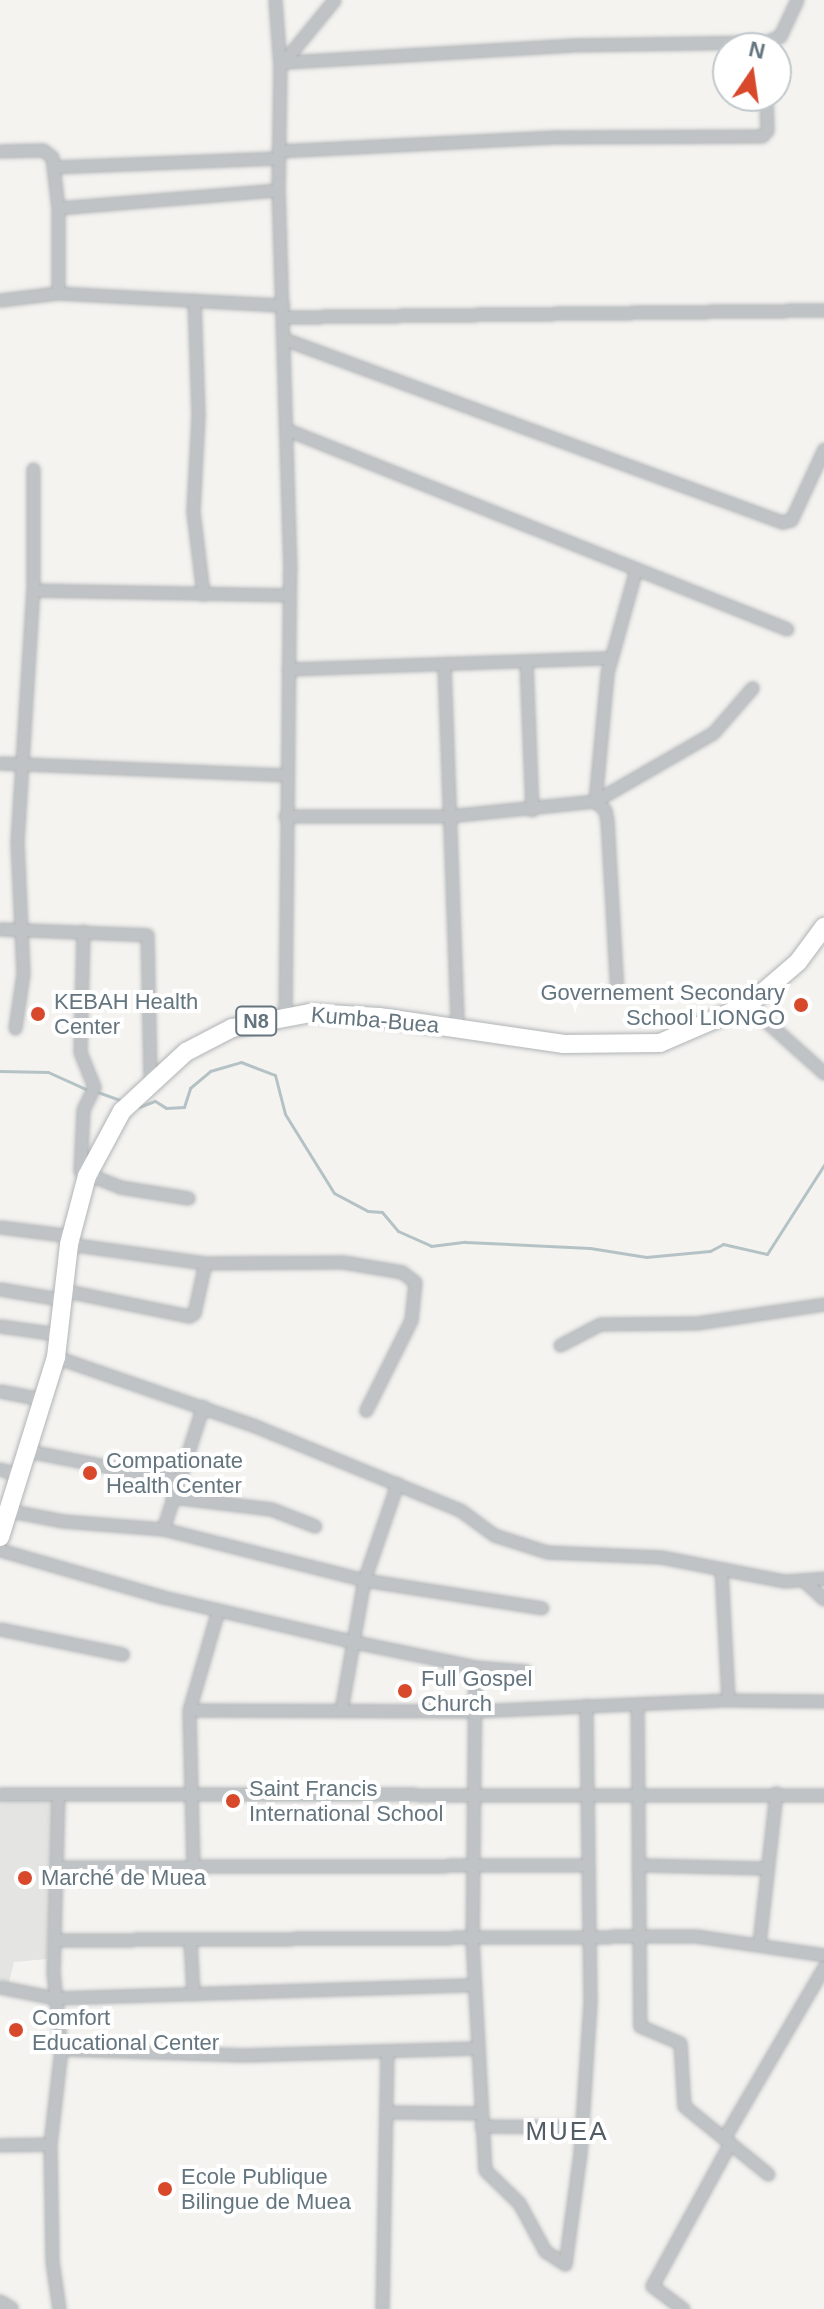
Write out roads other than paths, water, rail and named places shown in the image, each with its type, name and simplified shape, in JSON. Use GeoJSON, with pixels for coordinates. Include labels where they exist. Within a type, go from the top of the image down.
{"type":"FeatureCollection","features":[{"type":"Feature","properties":{"kind":"highway","name":"Kumba-Buea"},"geometry":{"type":"LineString","coordinates":[[0,1537],[11,1511],[41,1399],[56,1357],[56,1334],[70,1240],[87,1176],[122,1111],[186,1052],[222,1032],[285,1016],[370,1016],[564,1044],[660,1043],[748,1005],[791,969],[824,927]]}},
{"type":"Feature","properties":{"kind":"street"},"geometry":{"type":"LineString","coordinates":[[275,0],[283,64],[278,190],[288,430],[285,1016]]}},
{"type":"Feature","properties":{"kind":"street"},"geometry":{"type":"LineString","coordinates":[[283,64],[334,0]]}},
{"type":"Feature","properties":{"kind":"street"},"geometry":{"type":"LineString","coordinates":[[780,32],[787,25],[797,0]]}},
{"type":"Feature","properties":{"kind":"street"},"geometry":{"type":"LineString","coordinates":[[283,64],[570,45],[712,45]]}},
{"type":"Feature","properties":{"kind":"street"},"geometry":{"type":"LineString","coordinates":[[53,167],[559,137],[762,136],[767,130],[766,112]]}},
{"type":"Feature","properties":{"kind":"street"},"geometry":{"type":"LineString","coordinates":[[0,151],[43,150],[52,157],[58,208],[58,293]]}},
{"type":"Feature","properties":{"kind":"street"},"geometry":{"type":"LineString","coordinates":[[58,208],[278,190]]}},
{"type":"Feature","properties":{"kind":"street"},"geometry":{"type":"LineString","coordinates":[[0,300],[58,293],[194,300],[283,311],[824,310]]}},
{"type":"Feature","properties":{"kind":"street"},"geometry":{"type":"LineString","coordinates":[[194,300],[198,415],[193,512],[203,594]]}},
{"type":"Feature","properties":{"kind":"street"},"geometry":{"type":"LineString","coordinates":[[284,339],[782,522],[791,520],[824,449]]}},
{"type":"Feature","properties":{"kind":"street"},"geometry":{"type":"LineString","coordinates":[[288,430],[787,629]]}},
{"type":"Feature","properties":{"kind":"street"},"geometry":{"type":"LineString","coordinates":[[15,1028],[23,973],[17,842],[33,590],[33,469]]}},
{"type":"Feature","properties":{"kind":"street"},"geometry":{"type":"LineString","coordinates":[[595,801],[610,658],[636,569]]}},
{"type":"Feature","properties":{"kind":"street"},"geometry":{"type":"LineString","coordinates":[[33,590],[289,595]]}},
{"type":"Feature","properties":{"kind":"street"},"geometry":{"type":"LineString","coordinates":[[288,669],[610,658]]}},
{"type":"Feature","properties":{"kind":"street"},"geometry":{"type":"LineString","coordinates":[[526,662],[532,810]]}},
{"type":"Feature","properties":{"kind":"street"},"geometry":{"type":"LineString","coordinates":[[444,665],[457,1028]]}},
{"type":"Feature","properties":{"kind":"street"},"geometry":{"type":"LineString","coordinates":[[285,816],[448,816],[532,810],[595,801],[713,733],[752,688]]}},
{"type":"Feature","properties":{"kind":"street"},"geometry":{"type":"LineString","coordinates":[[0,763],[284,775]]}},
{"type":"Feature","properties":{"kind":"street"},"geometry":{"type":"LineString","coordinates":[[595,801],[605,810],[607,821],[617,993]]}},
{"type":"Feature","properties":{"kind":"street"},"geometry":{"type":"LineString","coordinates":[[0,929],[147,935],[150,1082]]}},
{"type":"Feature","properties":{"kind":"street"},"geometry":{"type":"LineString","coordinates":[[83,931],[80,1052],[94,1087],[83,1110],[80,1171],[87,1176],[188,1198]]}},
{"type":"Feature","properties":{"kind":"street"},"geometry":{"type":"LineString","coordinates":[[748,1005],[824,1073]]}},
{"type":"Feature","properties":{"kind":"street"},"geometry":{"type":"LineString","coordinates":[[0,1227],[205,1263],[343,1262],[411,1276],[415,1282],[411,1320],[366,1410]]}},
{"type":"Feature","properties":{"kind":"street"},"geometry":{"type":"LineString","coordinates":[[0,1289],[61,1295],[192,1316],[205,1263]]}},
{"type":"Feature","properties":{"kind":"street"},"geometry":{"type":"LineString","coordinates":[[560,1345],[600,1324],[697,1323],[824,1304]]}},
{"type":"Feature","properties":{"kind":"street"},"geometry":{"type":"LineString","coordinates":[[0,1326],[56,1334]]}},
{"type":"Feature","properties":{"kind":"street"},"geometry":{"type":"LineString","coordinates":[[56,1357],[203,1406],[460,1510],[494,1535],[547,1552],[654,1556],[804,1581],[824,1578]]}},
{"type":"Feature","properties":{"kind":"street"},"geometry":{"type":"LineString","coordinates":[[0,1391],[41,1399]]}},
{"type":"Feature","properties":{"kind":"street"},"geometry":{"type":"LineString","coordinates":[[163,1529],[203,1406]]}},
{"type":"Feature","properties":{"kind":"street"},"geometry":{"type":"LineString","coordinates":[[28,1451],[177,1480]]}},
{"type":"Feature","properties":{"kind":"street"},"geometry":{"type":"LineString","coordinates":[[0,1469],[21,1476]]}},
{"type":"Feature","properties":{"kind":"street"},"geometry":{"type":"LineString","coordinates":[[341,1710],[350,1641],[364,1580],[397,1484]]}},
{"type":"Feature","properties":{"kind":"street"},"geometry":{"type":"LineString","coordinates":[[172,1497],[271,1509],[315,1526]]}},
{"type":"Feature","properties":{"kind":"street"},"geometry":{"type":"LineString","coordinates":[[11,1511],[63,1521],[163,1529],[364,1580],[542,1608]]}},
{"type":"Feature","properties":{"kind":"street"},"geometry":{"type":"LineString","coordinates":[[0,1550],[218,1610],[350,1641],[475,1667],[526,1671]]}},
{"type":"Feature","properties":{"kind":"street"},"geometry":{"type":"LineString","coordinates":[[721,1569],[728,1700]]}},
{"type":"Feature","properties":{"kind":"street"},"geometry":{"type":"LineString","coordinates":[[804,1581],[824,1599]]}},
{"type":"Feature","properties":{"kind":"street"},"geometry":{"type":"LineString","coordinates":[[193,1866],[189,1710],[218,1610]]}},
{"type":"Feature","properties":{"kind":"street"},"geometry":{"type":"LineString","coordinates":[[0,1629],[122,1654]]}},
{"type":"Feature","properties":{"kind":"street"},"geometry":{"type":"LineString","coordinates":[[475,1667],[470,1794],[472,1939],[476,2048],[486,2175],[519,2203],[545,2251],[565,2264],[590,2001],[586,1705]]}},
{"type":"Feature","properties":{"kind":"street"},"geometry":{"type":"LineString","coordinates":[[189,1710],[473,1711],[728,1700],[824,1701]]}},
{"type":"Feature","properties":{"kind":"street"},"geometry":{"type":"LineString","coordinates":[[637,1704],[641,1865],[640,2026],[680,2043],[683,2103],[768,2174]]}},
{"type":"Feature","properties":{"kind":"street"},"geometry":{"type":"LineString","coordinates":[[759,1944],[776,1793]]}},
{"type":"Feature","properties":{"kind":"street"},"geometry":{"type":"LineString","coordinates":[[0,1794],[824,1795]]}},
{"type":"Feature","properties":{"kind":"street"},"geometry":{"type":"LineString","coordinates":[[58,1795],[59,1867],[54,1998],[61,2049],[50,2144],[52,2261],[59,2309]]}},
{"type":"Feature","properties":{"kind":"street"},"geometry":{"type":"LineString","coordinates":[[59,1867],[586,1865]]}},
{"type":"Feature","properties":{"kind":"street"},"geometry":{"type":"LineString","coordinates":[[641,1865],[767,1868]]}},
{"type":"Feature","properties":{"kind":"street"},"geometry":{"type":"LineString","coordinates":[[55,1940],[641,1937],[759,1944],[824,1955]]}},
{"type":"Feature","properties":{"kind":"street"},"geometry":{"type":"LineString","coordinates":[[190,1940],[193,1994]]}},
{"type":"Feature","properties":{"kind":"street"},"geometry":{"type":"LineString","coordinates":[[683,2309],[652,2286],[727,2141],[824,1967]]}},
{"type":"Feature","properties":{"kind":"street"},"geometry":{"type":"LineString","coordinates":[[0,1987],[54,1998],[473,1985]]}},
{"type":"Feature","properties":{"kind":"street"},"geometry":{"type":"LineString","coordinates":[[61,2049],[244,2055],[476,2048]]}},
{"type":"Feature","properties":{"kind":"street"},"geometry":{"type":"LineString","coordinates":[[382,2309],[387,2051]]}},
{"type":"Feature","properties":{"kind":"street"},"geometry":{"type":"LineString","coordinates":[[387,2112],[480,2113]]}},
{"type":"Feature","properties":{"kind":"street"},"geometry":{"type":"LineString","coordinates":[[481,2126],[580,2127]]}},
{"type":"Feature","properties":{"kind":"street"},"geometry":{"type":"LineString","coordinates":[[0,2145],[50,2144]]}},
{"type":"Feature","properties":{"kind":"street"},"geometry":{"type":"LineString","coordinates":[[0,2303],[10,2309]]}},
{"type":"Feature","properties":{"kind":"waterway"},"geometry":{"type":"LineString","coordinates":[[139,1107],[155,1101],[166,1108],[184,1107],[190,1088],[210,1071],[241,1062],[275,1075],[285,1114],[334,1193],[368,1211],[382,1212],[398,1231],[431,1246],[465,1242],[590,1248],[646,1257],[710,1251],[723,1244],[767,1254],[824,1165]]}},
{"type":"Feature","properties":{"kind":"waterway"},"geometry":{"type":"LineString","coordinates":[[0,1071],[48,1072],[88,1090]]}},
{"type":"Feature","properties":{"kind":"waterway"},"geometry":{"type":"LineString","coordinates":[[95,1091],[122,1101]]}},
{"type":"Feature","properties":{"kind":"place","name":"Governement Secondary School LIONGO"},"geometry":{"type":"Point","coordinates":[801,1005]}},
{"type":"Feature","properties":{"kind":"place","name":"KEBAH Health Center"},"geometry":{"type":"Point","coordinates":[38,1014]}},
{"type":"Feature","properties":{"kind":"place","name":"Compationate Health Center"},"geometry":{"type":"Point","coordinates":[90,1473]}},
{"type":"Feature","properties":{"kind":"place","name":"Full Gospel Church"},"geometry":{"type":"Point","coordinates":[405,1691]}},
{"type":"Feature","properties":{"kind":"place","name":"Saint Francis International School"},"geometry":{"type":"Point","coordinates":[233,1801]}},
{"type":"Feature","properties":{"kind":"place","name":"Marché de Muea"},"geometry":{"type":"Point","coordinates":[25,1878]}},
{"type":"Feature","properties":{"kind":"place","name":"Comfort Educational Center"},"geometry":{"type":"Point","coordinates":[16,2030]}},
{"type":"Feature","properties":{"kind":"place","name":"Ecole Publique Bilingue de Muea"},"geometry":{"type":"Point","coordinates":[165,2189]}},
{"type":"Feature","properties":{"kind":"district","name":"MUEA"},"geometry":{"type":"Point","coordinates":[567,2132]}}]}
